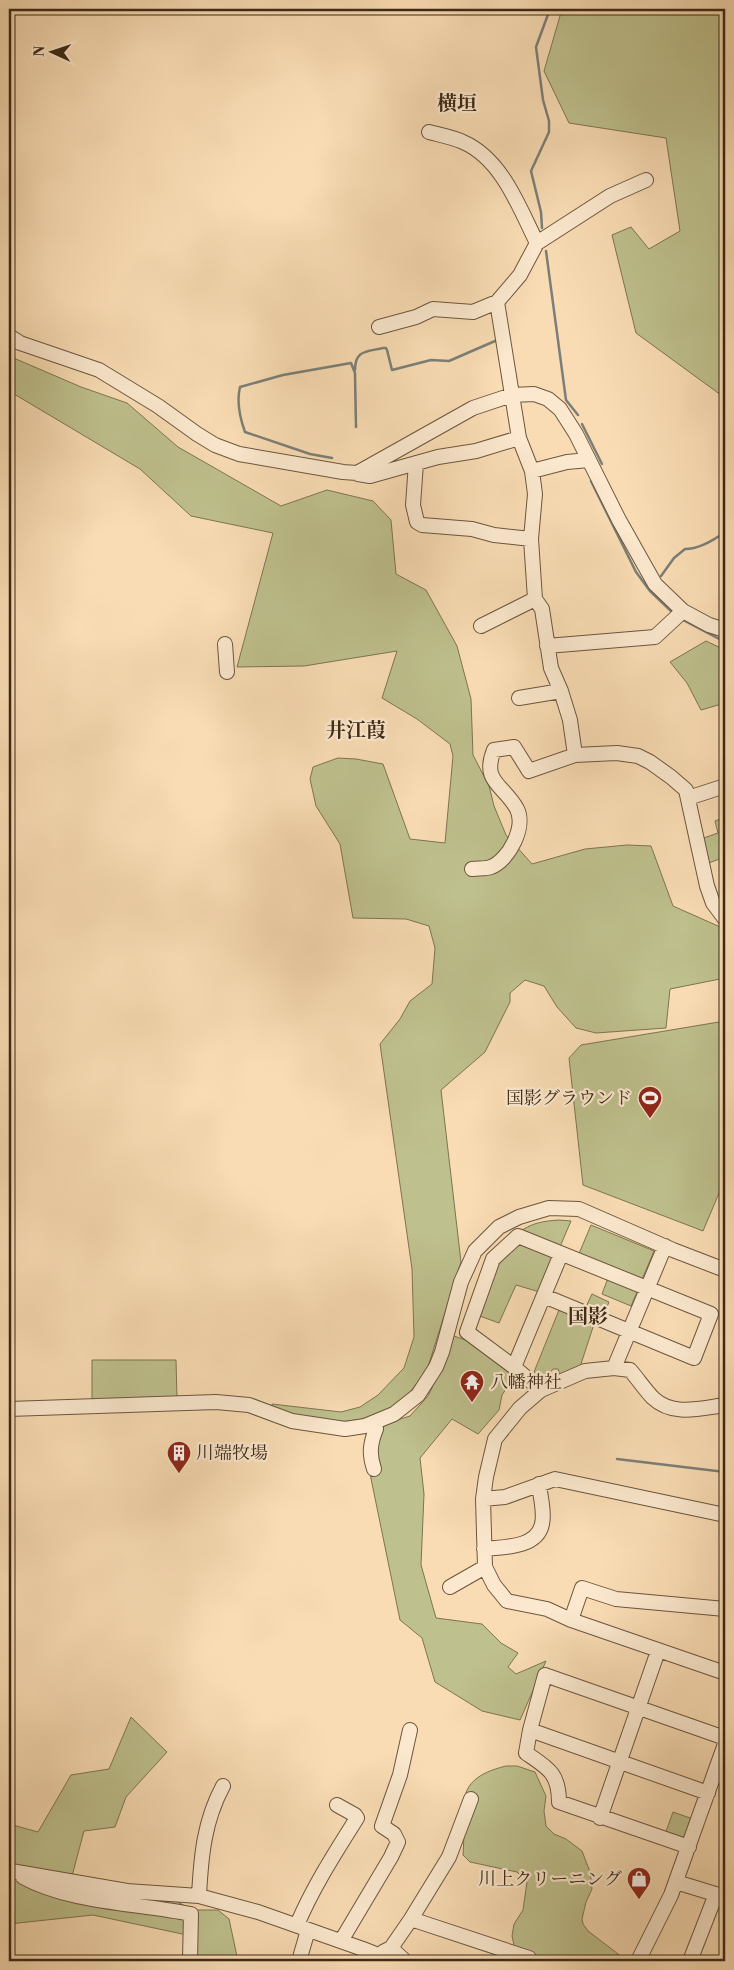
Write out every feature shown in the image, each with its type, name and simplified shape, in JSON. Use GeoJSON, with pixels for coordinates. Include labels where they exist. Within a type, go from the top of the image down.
{"type":"FeatureCollection","features":[{"type":"Feature","properties":{"kind":"street"},"geometry":{"type":"LineString","coordinates":[[429,132],[463,142],[489,160],[508,186],[537,243]]}},
{"type":"Feature","properties":{"kind":"street"},"geometry":{"type":"LineString","coordinates":[[379,327],[416,317],[433,309],[473,312],[497,302],[520,275],[537,243],[610,196],[646,180]]}},
{"type":"Feature","properties":{"kind":"street"},"geometry":{"type":"LineString","coordinates":[[497,302],[519,438],[532,471],[534,494],[531,539],[535,599],[542,609],[551,668],[570,720],[575,755]]}},
{"type":"Feature","properties":{"kind":"street"},"geometry":{"type":"LineString","coordinates":[[9,336],[20,343],[99,370],[158,406],[215,445],[239,454],[370,476],[438,457],[476,451],[519,438]]}},
{"type":"Feature","properties":{"kind":"street"},"geometry":{"type":"LineString","coordinates":[[357,474],[472,408],[512,395],[534,394],[548,399],[560,409],[571,426],[619,520],[655,584],[683,611],[709,625],[725,630]]}},
{"type":"Feature","properties":{"kind":"street"},"geometry":{"type":"LineString","coordinates":[[532,471],[567,462],[589,460]]}},
{"type":"Feature","properties":{"kind":"street"},"geometry":{"type":"LineString","coordinates":[[416,463],[413,504],[417,522],[422,525],[472,529],[494,535],[531,539]]}},
{"type":"Feature","properties":{"kind":"street"},"geometry":{"type":"LineString","coordinates":[[481,626],[535,599]]}},
{"type":"Feature","properties":{"kind":"street"},"geometry":{"type":"LineString","coordinates":[[547,646],[655,637],[683,611]]}},
{"type":"Feature","properties":{"kind":"street"},"geometry":{"type":"LineString","coordinates":[[225,644],[227,672]]}},
{"type":"Feature","properties":{"kind":"street"},"geometry":{"type":"LineString","coordinates":[[519,698],[561,691]]}},
{"type":"Feature","properties":{"kind":"street"},"geometry":{"type":"LineString","coordinates":[[472,869],[491,867],[506,857],[516,839],[519,823],[518,810],[499,788],[491,773],[489,763],[494,750],[514,747],[529,771],[575,755],[617,753],[638,756],[650,762],[686,790],[707,886],[713,903],[725,919]]}},
{"type":"Feature","properties":{"kind":"street"},"geometry":{"type":"LineString","coordinates":[[688,798],[725,786]]}},
{"type":"Feature","properties":{"kind":"street"},"geometry":{"type":"LineString","coordinates":[[9,1409],[216,1402],[250,1405],[292,1421],[345,1429],[364,1426],[394,1414],[418,1395],[427,1384],[439,1360],[461,1282],[475,1251],[499,1227],[519,1217],[549,1208],[579,1209],[725,1270]]}},
{"type":"Feature","properties":{"kind":"street"},"geometry":{"type":"LineString","coordinates":[[541,1390],[467,1332],[493,1259],[518,1236],[712,1314],[694,1358],[544,1296]]}},
{"type":"Feature","properties":{"kind":"street"},"geometry":{"type":"LineString","coordinates":[[614,1368],[665,1246]]}},
{"type":"Feature","properties":{"kind":"street"},"geometry":{"type":"LineString","coordinates":[[514,1367],[561,1254]]}},
{"type":"Feature","properties":{"kind":"street"},"geometry":{"type":"LineString","coordinates":[[725,1405],[686,1410],[669,1408],[654,1399],[630,1370],[614,1368],[585,1371],[541,1390],[520,1408],[495,1439],[483,1499],[485,1567],[494,1585],[507,1600],[547,1608],[571,1620],[725,1673]]}},
{"type":"Feature","properties":{"kind":"street"},"geometry":{"type":"LineString","coordinates":[[292,1421],[311,1434]]}},
{"type":"Feature","properties":{"kind":"street"},"geometry":{"type":"LineString","coordinates":[[374,1469],[370,1456],[370,1444],[376,1428]]}},
{"type":"Feature","properties":{"kind":"street"},"geometry":{"type":"LineString","coordinates":[[483,1499],[505,1497],[555,1479],[725,1515]]}},
{"type":"Feature","properties":{"kind":"street"},"geometry":{"type":"LineString","coordinates":[[484,1549],[510,1547],[529,1541],[539,1533],[543,1522],[538,1484]]}},
{"type":"Feature","properties":{"kind":"street"},"geometry":{"type":"LineString","coordinates":[[450,1587],[485,1567]]}},
{"type":"Feature","properties":{"kind":"street"},"geometry":{"type":"LineString","coordinates":[[571,1620],[582,1588],[616,1599],[725,1609]]}},
{"type":"Feature","properties":{"kind":"street"},"geometry":{"type":"LineString","coordinates":[[600,1818],[658,1651]]}},
{"type":"Feature","properties":{"kind":"street"},"geometry":{"type":"LineString","coordinates":[[689,1847],[558,1802],[559,1786],[554,1777],[545,1766],[526,1753],[530,1730],[545,1675],[725,1738]]}},
{"type":"Feature","properties":{"kind":"street"},"geometry":{"type":"LineString","coordinates":[[341,1941],[398,1842],[394,1834],[382,1826],[400,1775],[410,1730]]}},
{"type":"Feature","properties":{"kind":"street"},"geometry":{"type":"LineString","coordinates":[[530,1730],[708,1793]]}},
{"type":"Feature","properties":{"kind":"street"},"geometry":{"type":"LineString","coordinates":[[638,1961],[676,1882],[725,1744]]}},
{"type":"Feature","properties":{"kind":"street"},"geometry":{"type":"LineString","coordinates":[[198,1896],[202,1846],[213,1804],[223,1786]]}},
{"type":"Feature","properties":{"kind":"street"},"geometry":{"type":"LineString","coordinates":[[176,1961],[192,1960],[191,1914],[69,1894],[35,1884],[11,1871],[127,1891],[198,1896],[258,1912],[341,1941],[377,1958],[391,1948],[449,1857],[471,1799]]}},
{"type":"Feature","properties":{"kind":"street"},"geometry":{"type":"LineString","coordinates":[[299,1961],[302,1928],[312,1890],[356,1818],[355,1814],[337,1805]]}},
{"type":"Feature","properties":{"kind":"street"},"geometry":{"type":"LineString","coordinates":[[676,1882],[721,1896],[690,1961]]}},
{"type":"Feature","properties":{"kind":"street"},"geometry":{"type":"LineString","coordinates":[[411,1919],[529,1958],[528,1961]]}},
{"type":"Feature","properties":{"kind":"street"},"geometry":{"type":"LineString","coordinates":[[391,1948],[405,1961]]}},
{"type":"Feature","properties":{"kind":"green space"},"geometry":{"type":"Polygon","coordinates":[[[562,9],[725,9],[725,398],[636,333],[612,235],[631,227],[649,249],[680,231],[666,138],[569,123],[544,71],[562,9]]]}},
{"type":"Feature","properties":{"kind":"green space"},"geometry":{"type":"Polygon","coordinates":[[[9,356],[81,387],[127,403],[178,447],[281,506],[327,490],[373,501],[391,520],[396,574],[426,590],[457,646],[471,699],[473,755],[489,786],[494,806],[506,835],[532,864],[585,849],[627,845],[651,846],[673,906],[725,931],[725,978],[670,989],[666,1028],[596,1033],[576,1028],[557,1007],[544,986],[525,980],[510,993],[510,1002],[485,1052],[441,1090],[461,1262],[427,1370],[408,1395],[393,1407],[362,1419],[335,1423],[313,1421],[272,1407],[272,1404],[341,1412],[360,1407],[378,1395],[404,1368],[414,1337],[412,1269],[380,1044],[400,1019],[410,1001],[432,984],[435,948],[429,926],[406,919],[353,918],[340,844],[316,806],[310,779],[313,767],[338,758],[383,764],[410,839],[445,843],[453,756],[450,744],[417,719],[382,698],[397,651],[304,666],[237,667],[273,533],[191,516],[140,469],[9,391],[9,356]]]}},
{"type":"Feature","properties":{"kind":"green space"},"geometry":{"type":"Polygon","coordinates":[[[706,641],[725,650],[725,703],[701,710],[687,683],[670,662],[706,641]]]}},
{"type":"Feature","properties":{"kind":"green space"},"geometry":{"type":"Polygon","coordinates":[[[725,817],[725,857],[706,864],[698,840],[718,833],[715,821],[725,817]]]}},
{"type":"Feature","properties":{"kind":"green space","name":"国影グラウンド"},"geometry":{"type":"Polygon","coordinates":[[[725,1021],[725,1179],[703,1231],[583,1185],[569,1058],[581,1045],[725,1021]]]}},
{"type":"Feature","properties":{"kind":"green space"},"geometry":{"type":"Polygon","coordinates":[[[559,1220],[571,1221],[559,1249],[518,1233],[537,1223],[559,1220]]]}},
{"type":"Feature","properties":{"kind":"green space"},"geometry":{"type":"Polygon","coordinates":[[[591,1225],[654,1251],[641,1282],[578,1256],[591,1225]]]}},
{"type":"Feature","properties":{"kind":"green space"},"geometry":{"type":"Polygon","coordinates":[[[517,1241],[558,1256],[543,1293],[516,1285],[499,1323],[477,1315],[496,1262],[517,1241]]]}},
{"type":"Feature","properties":{"kind":"green space"},"geometry":{"type":"Polygon","coordinates":[[[608,1278],[638,1290],[631,1306],[602,1294],[608,1278]]]}},
{"type":"Feature","properties":{"kind":"green space"},"geometry":{"type":"Polygon","coordinates":[[[592,1294],[609,1302],[603,1317],[585,1309],[592,1294]]]}},
{"type":"Feature","properties":{"kind":"green space"},"geometry":{"type":"Polygon","coordinates":[[[559,1310],[594,1324],[580,1367],[560,1375],[558,1369],[553,1369],[549,1374],[550,1380],[545,1380],[534,1372],[559,1310]]]}},
{"type":"Feature","properties":{"kind":"green space"},"geometry":{"type":"Polygon","coordinates":[[[454,1336],[474,1343],[511,1371],[512,1380],[502,1395],[499,1410],[478,1434],[452,1419],[420,1458],[424,1494],[421,1565],[436,1618],[482,1624],[501,1643],[518,1653],[508,1667],[516,1674],[546,1661],[520,1720],[482,1711],[435,1682],[422,1638],[400,1620],[367,1459],[380,1428],[410,1416],[428,1396],[454,1336]]]}},
{"type":"Feature","properties":{"kind":"green space"},"geometry":{"type":"Polygon","coordinates":[[[92,1360],[176,1360],[177,1398],[92,1399],[92,1360]]]}},
{"type":"Feature","properties":{"kind":"green space"},"geometry":{"type":"Polygon","coordinates":[[[131,1717],[167,1752],[126,1797],[115,1827],[84,1831],[72,1876],[83,1892],[110,1897],[169,1897],[192,1910],[218,1910],[229,1919],[238,1961],[193,1961],[187,1935],[93,1915],[9,1924],[9,1824],[38,1832],[71,1775],[109,1769],[131,1717]]]}},
{"type":"Feature","properties":{"kind":"green space"},"geometry":{"type":"Polygon","coordinates":[[[506,1766],[517,1766],[535,1772],[546,1796],[544,1811],[546,1826],[554,1834],[566,1839],[582,1851],[590,1872],[592,1889],[586,1902],[582,1919],[583,1924],[588,1931],[622,1957],[623,1961],[527,1961],[515,1949],[512,1936],[514,1924],[523,1910],[527,1882],[517,1872],[470,1862],[463,1855],[463,1811],[464,1799],[468,1788],[475,1779],[506,1766]]]}},
{"type":"Feature","properties":{"kind":"green space"},"geometry":{"type":"Polygon","coordinates":[[[673,1812],[693,1819],[684,1840],[665,1834],[673,1812]]]}},
{"type":"Feature","properties":{"kind":"waterway"},"geometry":{"type":"LineString","coordinates":[[542,228],[541,212],[531,171],[549,132],[549,121],[543,100],[536,47],[550,9]]}},
{"type":"Feature","properties":{"kind":"waterway"},"geometry":{"type":"LineString","coordinates":[[546,251],[566,400],[578,415]]}},
{"type":"Feature","properties":{"kind":"waterway"},"geometry":{"type":"LineString","coordinates":[[355,370],[359,355],[367,351],[386,348],[392,370],[431,360],[449,361],[495,341],[498,342]]}},
{"type":"Feature","properties":{"kind":"waterway"},"geometry":{"type":"LineString","coordinates":[[332,458],[310,454],[245,432],[239,410],[240,387],[283,375],[351,363],[355,373],[356,427]]}},
{"type":"Feature","properties":{"kind":"waterway"},"geometry":{"type":"LineString","coordinates":[[582,424],[602,464]]}},
{"type":"Feature","properties":{"kind":"waterway"},"geometry":{"type":"LineString","coordinates":[[591,481],[636,572],[650,591],[671,611]]}},
{"type":"Feature","properties":{"kind":"waterway"},"geometry":{"type":"LineString","coordinates":[[661,576],[674,558],[685,549],[701,546],[725,532]]}},
{"type":"Feature","properties":{"kind":"waterway"},"geometry":{"type":"LineString","coordinates":[[683,620],[725,642]]}},
{"type":"Feature","properties":{"kind":"waterway"},"geometry":{"type":"LineString","coordinates":[[617,1459],[725,1472]]}},
{"type":"Feature","properties":{"kind":"place","name":"国影グラウンド"},"geometry":{"type":"Point","coordinates":[650,1119]}},
{"type":"Feature","properties":{"kind":"place","name":"八幡神社"},"geometry":{"type":"Point","coordinates":[472,1403]}},
{"type":"Feature","properties":{"kind":"place","name":"川端牧場"},"geometry":{"type":"Point","coordinates":[179,1474]}},
{"type":"Feature","properties":{"kind":"place","name":"川上クリーニング"},"geometry":{"type":"Point","coordinates":[639,1900]}},
{"type":"Feature","properties":{"kind":"district","name":"横垣"},"geometry":{"type":"Point","coordinates":[457,103]}},
{"type":"Feature","properties":{"kind":"district","name":"井江葭"},"geometry":{"type":"Point","coordinates":[356,730]}},
{"type":"Feature","properties":{"kind":"district","name":"国影"},"geometry":{"type":"Point","coordinates":[588,1316]}}]}
